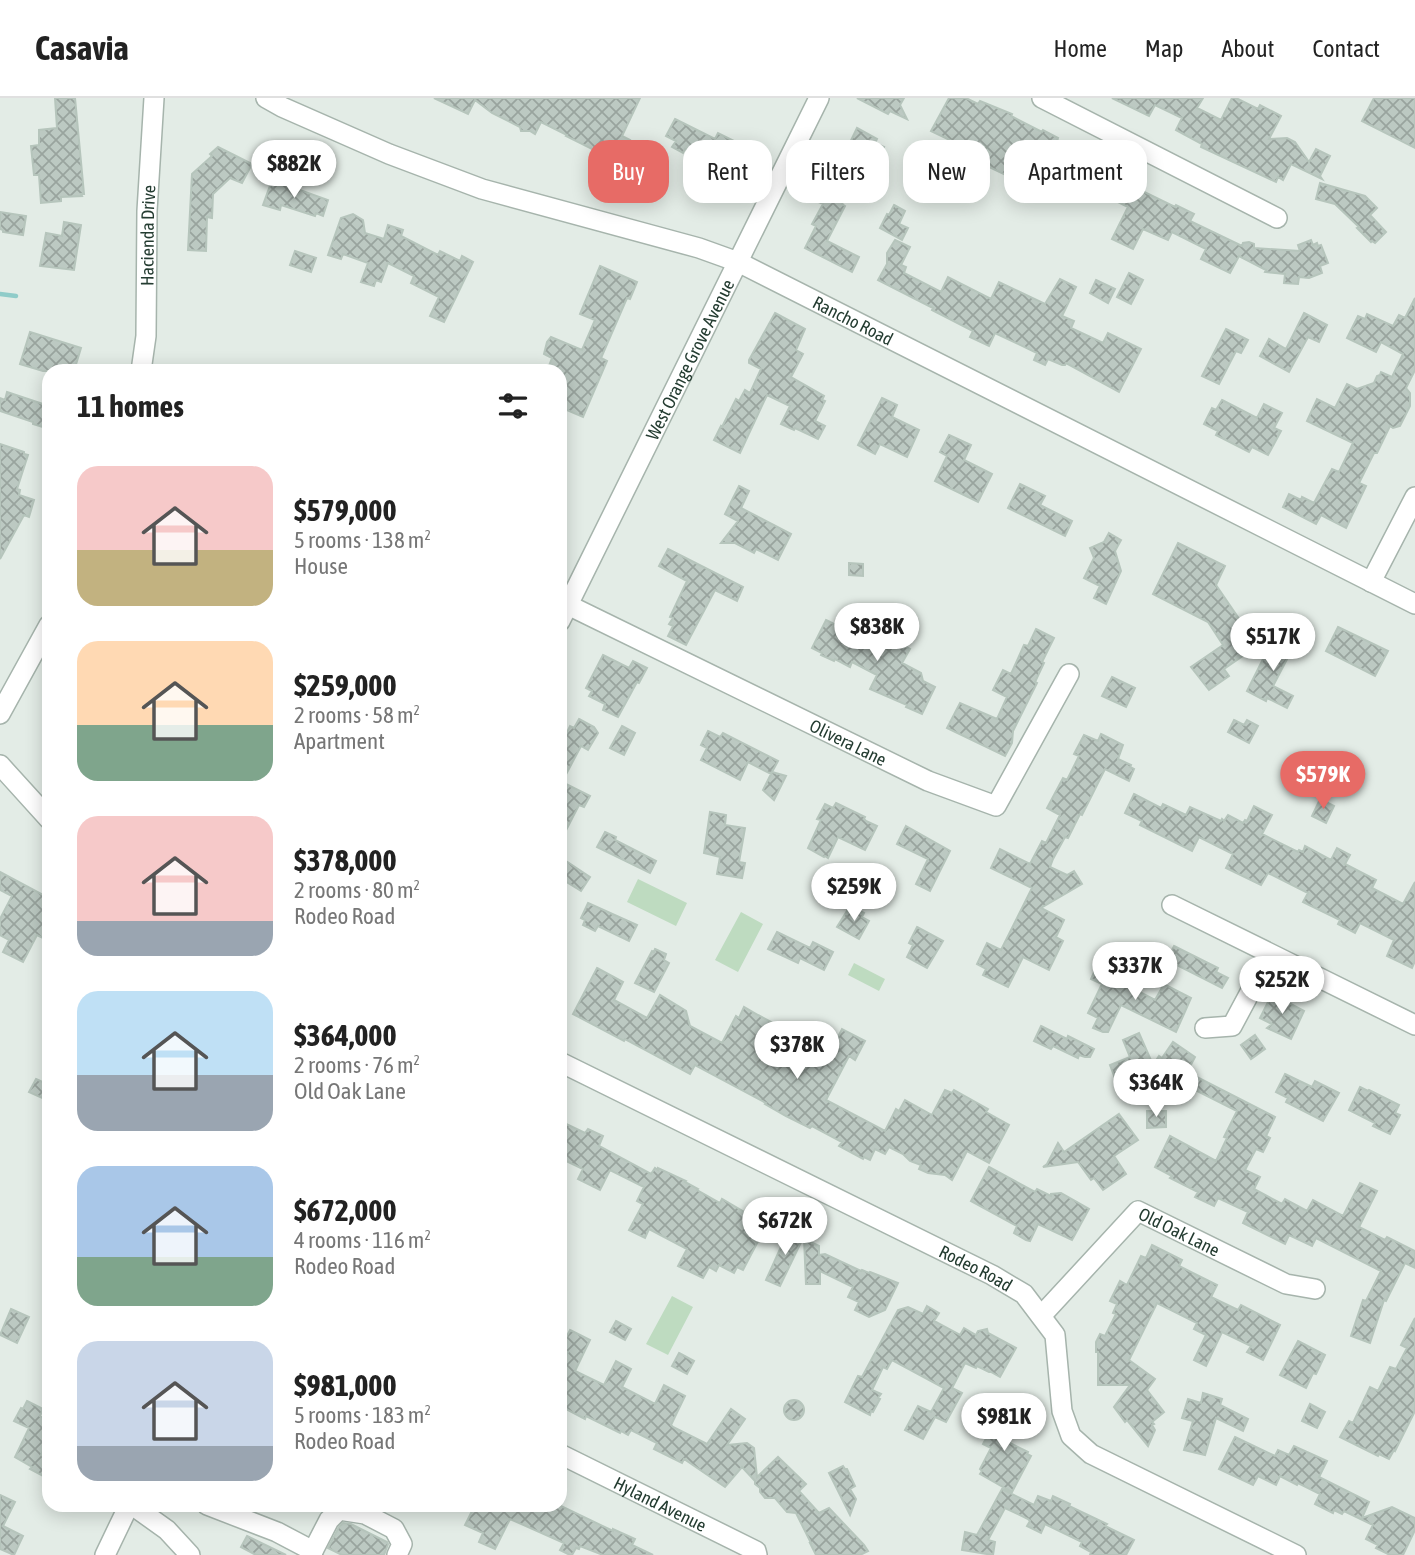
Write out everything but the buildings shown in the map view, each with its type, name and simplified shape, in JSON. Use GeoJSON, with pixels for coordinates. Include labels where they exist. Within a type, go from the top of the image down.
{"type":"FeatureCollection","features":[{"type":"Feature","properties":{"kind":"street","name":"Hacienda Drive"},"geometry":{"type":"LineString","coordinates":[[142,364],[146,335],[147,211],[154,98]]}},
{"type":"Feature","properties":{"kind":"street","name":"Rancho Road"},"geometry":{"type":"LineString","coordinates":[[266,98],[389,154],[482,189],[699,248],[738,262],[1415,604]]}},
{"type":"Feature","properties":{"kind":"street","name":"West Orange Grove Avenue"},"geometry":{"type":"LineString","coordinates":[[567,607],[819,98]]}},
{"type":"Feature","properties":{"kind":"street"},"geometry":{"type":"LineString","coordinates":[[1042,98],[1277,218]]}},
{"type":"Feature","properties":{"kind":"street"},"geometry":{"type":"LineString","coordinates":[[1371,582],[1415,497]]}},
{"type":"Feature","properties":{"kind":"street","name":"Olivera Lane"},"geometry":{"type":"LineString","coordinates":[[567,614],[928,781],[996,806],[1069,674]]}},
{"type":"Feature","properties":{"kind":"street"},"geometry":{"type":"LineString","coordinates":[[0,714],[42,638]]}},
{"type":"Feature","properties":{"kind":"street"},"geometry":{"type":"LineString","coordinates":[[0,765],[42,811]]}},
{"type":"Feature","properties":{"kind":"street"},"geometry":{"type":"LineString","coordinates":[[1172,905],[1415,1026]]}},
{"type":"Feature","properties":{"kind":"street"},"geometry":{"type":"LineString","coordinates":[[1205,1028],[1232,1026],[1270,955]]}},
{"type":"Feature","properties":{"kind":"street","name":"Rodeo Road"},"geometry":{"type":"LineString","coordinates":[[567,1065],[992,1275],[1024,1294],[1055,1335],[1062,1411],[1071,1436],[1091,1454],[1296,1555]]}},
{"type":"Feature","properties":{"kind":"street","name":"Old Oak Lane"},"geometry":{"type":"LineString","coordinates":[[1041,1316],[1138,1211],[1286,1284],[1315,1289]]}},
{"type":"Feature","properties":{"kind":"street","name":"Hyland Avenue"},"geometry":{"type":"LineString","coordinates":[[567,1457],[756,1551],[757,1555]]}},
{"type":"Feature","properties":{"kind":"street"},"geometry":{"type":"LineString","coordinates":[[105,1555],[126,1512]]}},
{"type":"Feature","properties":{"kind":"street"},"geometry":{"type":"LineString","coordinates":[[140,1512],[167,1530],[190,1555]]}},
{"type":"Feature","properties":{"kind":"street"},"geometry":{"type":"LineString","coordinates":[[225,1512],[277,1532],[312,1553],[329,1520],[338,1512]]}},
{"type":"Feature","properties":{"kind":"street"},"geometry":{"type":"LineString","coordinates":[[352,1512],[365,1514],[394,1529],[402,1544],[397,1555]]}},
{"type":"Feature","properties":{"kind":"green space"},"geometry":{"type":"Polygon","coordinates":[[[638,879],[687,903],[676,926],[627,902],[638,879]]]}},
{"type":"Feature","properties":{"kind":"green space"},"geometry":{"type":"Polygon","coordinates":[[[741,912],[763,924],[738,972],[715,960],[741,912]]]}},
{"type":"Feature","properties":{"kind":"green space"},"geometry":{"type":"Polygon","coordinates":[[[854,963],[885,979],[879,991],[848,975],[854,963]]]}},
{"type":"Feature","properties":{"kind":"green space"},"geometry":{"type":"Polygon","coordinates":[[[672,1296],[693,1307],[668,1355],[646,1344],[672,1296]]]}},
{"type":"Feature","properties":{"kind":"waterway"},"geometry":{"type":"LineString","coordinates":[[0,294],[16,296]]}}]}
